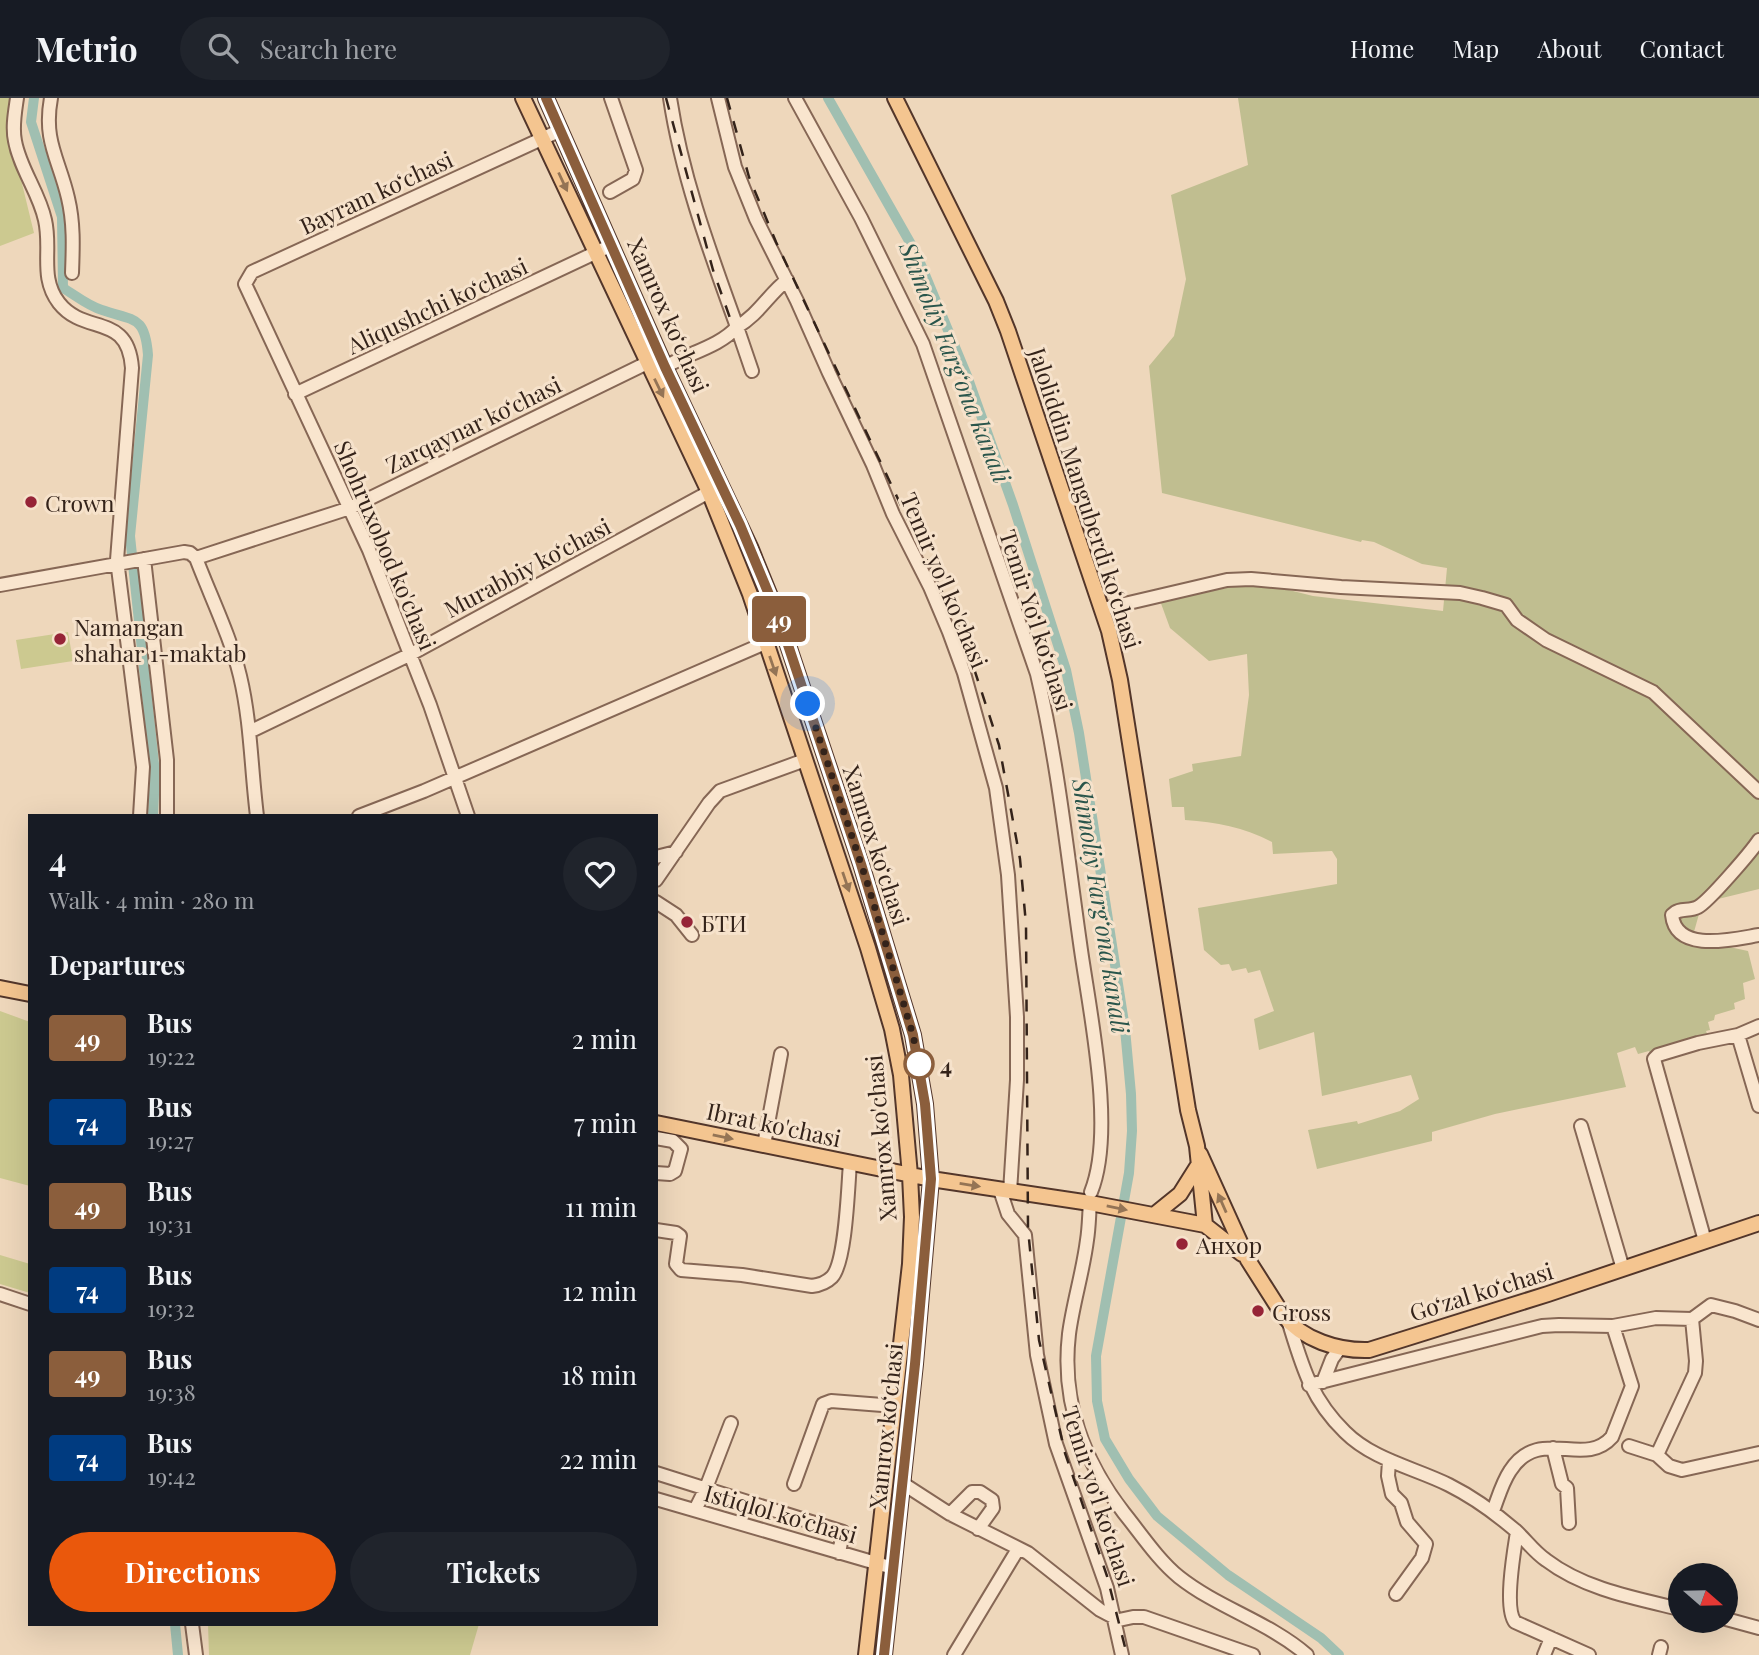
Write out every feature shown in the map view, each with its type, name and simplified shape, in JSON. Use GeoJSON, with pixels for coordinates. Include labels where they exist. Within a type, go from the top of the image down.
{"type":"FeatureCollection","features":[{"type":"Feature","properties":{"kind":"main road","name":"Xamrox ko'chasi"},"geometry":{"type":"LineString","coordinates":[[523,98],[709,492],[750,594],[868,948],[892,1029],[901,1074],[910,1175],[910,1264],[866,1655]]}},
{"type":"Feature","properties":{"kind":"main road","name":"Xamrox koʻchasi"},"geometry":{"type":"LineString","coordinates":[[546,98],[665,367],[750,547],[787,640],[861,864],[913,1035],[925,1104],[931,1179],[915,1364],[884,1655]]}},
{"type":"Feature","properties":{"kind":"main road","name":"Jaloliddin Manguberdi koʻchasi"},"geometry":{"type":"LineString","coordinates":[[895,98],[996,301],[1103,609],[1123,693],[1188,1110],[1197,1146],[1197,1167],[1205,1225]]}},
{"type":"Feature","properties":{"kind":"main road"},"geometry":{"type":"LineString","coordinates":[[0,988],[28,994]]}},
{"type":"Feature","properties":{"kind":"main road","name":"Ibrat ko'chasi"},"geometry":{"type":"LineString","coordinates":[[658,1123],[931,1179],[1005,1191],[1091,1197],[1149,1214],[1205,1225]]}},
{"type":"Feature","properties":{"kind":"main road"},"geometry":{"type":"LineString","coordinates":[[1197,1146],[1248,1260]]}},
{"type":"Feature","properties":{"kind":"main road"},"geometry":{"type":"LineString","coordinates":[[1149,1214],[1180,1194],[1197,1167]]}},
{"type":"Feature","properties":{"kind":"main road","name":"Goʻzal koʻchasi"},"geometry":{"type":"LineString","coordinates":[[1248,1260],[1288,1320],[1319,1341],[1340,1348],[1369,1350],[1759,1223]]}},
{"type":"Feature","properties":{"kind":"main road"},"geometry":{"type":"LineString","coordinates":[[1205,1225],[1228,1240],[1248,1260]]}},
{"type":"Feature","properties":{"kind":"street"},"geometry":{"type":"LineString","coordinates":[[17,98],[14,140],[46,222],[48,285],[60,304],[72,314],[118,333],[125,340],[131,354],[120,563],[143,767],[140,814]]}},
{"type":"Feature","properties":{"kind":"street"},"geometry":{"type":"LineString","coordinates":[[51,98],[47,126],[71,214],[74,238],[72,273]]}},
{"type":"Feature","properties":{"kind":"street"},"geometry":{"type":"LineString","coordinates":[[610,192],[633,179],[636,170],[611,98]]}},
{"type":"Feature","properties":{"kind":"street"},"geometry":{"type":"LineString","coordinates":[[670,98],[685,167],[711,254],[752,371]]}},
{"type":"Feature","properties":{"kind":"street","name":"Temir yo'l ko'chasi"},"geometry":{"type":"LineString","coordinates":[[718,98],[735,167],[770,251],[788,280],[949,632],[964,673],[996,788],[1008,875],[1017,1017],[1017,1080],[1005,1191]]}},
{"type":"Feature","properties":{"kind":"street","name":"Temir Yoʻl koʻchasi"},"geometry":{"type":"LineString","coordinates":[[795,98],[862,218],[923,344],[1037,674],[1051,735],[1100,1096],[1100,1157],[1069,1334],[1069,1393],[1081,1442],[1112,1498],[1149,1545],[1178,1576],[1199,1591],[1278,1634],[1307,1655]]}},
{"type":"Feature","properties":{"kind":"street","name":"Bayram ko‘chasi"},"geometry":{"type":"LineString","coordinates":[[250,298],[245,284],[252,272],[561,130]]}},
{"type":"Feature","properties":{"kind":"street","name":"Aliqushchi ko‘chasi"},"geometry":{"type":"LineString","coordinates":[[295,394],[612,245]]}},
{"type":"Feature","properties":{"kind":"street"},"geometry":{"type":"LineString","coordinates":[[647,363],[665,367],[722,339],[755,315],[770,295],[788,280]]}},
{"type":"Feature","properties":{"kind":"street","name":"Shohruxobod ko'chasi"},"geometry":{"type":"LineString","coordinates":[[250,298],[369,550],[411,654],[467,814]]}},
{"type":"Feature","properties":{"kind":"street","name":"Zarqaynar ko‘chasi"},"geometry":{"type":"LineString","coordinates":[[196,558],[350,508],[647,363]]}},
{"type":"Feature","properties":{"kind":"street","name":"Murabbiy ko‘chasi"},"geometry":{"type":"LineString","coordinates":[[251,731],[411,654],[709,492]]}},
{"type":"Feature","properties":{"kind":"street"},"geometry":{"type":"LineString","coordinates":[[0,585],[184,552],[196,558],[239,673],[251,731],[251,769],[257,814]]}},
{"type":"Feature","properties":{"kind":"street"},"geometry":{"type":"LineString","coordinates":[[143,559],[166,747],[167,814]]}},
{"type":"Feature","properties":{"kind":"street"},"geometry":{"type":"LineString","coordinates":[[1103,609],[1227,580],[1251,579],[1353,588],[1460,593],[1482,598],[1506,605],[1517,620],[1546,640],[1653,692],[1759,792]]}},
{"type":"Feature","properties":{"kind":"street"},"geometry":{"type":"LineString","coordinates":[[364,814],[765,643]]}},
{"type":"Feature","properties":{"kind":"street"},"geometry":{"type":"LineString","coordinates":[[793,725],[813,720]]}},
{"type":"Feature","properties":{"kind":"street"},"geometry":{"type":"LineString","coordinates":[[658,877],[720,791],[804,760]]}},
{"type":"Feature","properties":{"kind":"street"},"geometry":{"type":"LineString","coordinates":[[1759,840],[1744,860],[1698,908],[1678,910],[1672,915],[1672,923],[1678,931],[1705,942],[1759,935]]}},
{"type":"Feature","properties":{"kind":"street"},"geometry":{"type":"LineString","coordinates":[[658,856],[676,852]]}},
{"type":"Feature","properties":{"kind":"street"},"geometry":{"type":"LineString","coordinates":[[658,903],[676,915],[692,935]]}},
{"type":"Feature","properties":{"kind":"street"},"geometry":{"type":"LineString","coordinates":[[1705,1241],[1654,1059],[1658,1055],[1738,1035],[1759,1026]]}},
{"type":"Feature","properties":{"kind":"street"},"geometry":{"type":"LineString","coordinates":[[1738,1035],[1759,1107]]}},
{"type":"Feature","properties":{"kind":"street"},"geometry":{"type":"LineString","coordinates":[[764,1145],[782,1054]]}},
{"type":"Feature","properties":{"kind":"street"},"geometry":{"type":"LineString","coordinates":[[1581,1126],[1623,1269]]}},
{"type":"Feature","properties":{"kind":"street"},"geometry":{"type":"LineString","coordinates":[[658,1138],[673,1142],[681,1149],[675,1171],[670,1174],[658,1172]]}},
{"type":"Feature","properties":{"kind":"street"},"geometry":{"type":"LineString","coordinates":[[658,1230],[680,1236],[676,1264],[681,1270],[743,1275],[812,1286],[822,1284],[834,1276],[841,1259],[850,1163]]}},
{"type":"Feature","properties":{"kind":"street","name":"Temir yoʻl koʻchasi"},"geometry":{"type":"LineString","coordinates":[[1005,1191],[1008,1214],[1025,1235],[1037,1355],[1056,1444],[1117,1619],[1122,1655]]}},
{"type":"Feature","properties":{"kind":"street"},"geometry":{"type":"LineString","coordinates":[[0,1294],[28,1303]]}},
{"type":"Feature","properties":{"kind":"street"},"geometry":{"type":"LineString","coordinates":[[1309,1385],[1542,1326],[1613,1326],[1656,1318],[1692,1319],[1711,1306],[1759,1320]]}},
{"type":"Feature","properties":{"kind":"street"},"geometry":{"type":"LineString","coordinates":[[1657,1455],[1695,1373],[1692,1319]]}},
{"type":"Feature","properties":{"kind":"street"},"geometry":{"type":"LineString","coordinates":[[1288,1320],[1309,1385],[1347,1435],[1389,1461],[1449,1485],[1493,1511],[1544,1559],[1585,1583],[1668,1606]]}},
{"type":"Feature","properties":{"kind":"street"},"geometry":{"type":"LineString","coordinates":[[1493,1511],[1502,1486],[1514,1465],[1538,1449],[1591,1451],[1612,1437],[1632,1386],[1613,1326]]}},
{"type":"Feature","properties":{"kind":"street"},"geometry":{"type":"LineString","coordinates":[[1323,1382],[1340,1348]]}},
{"type":"Feature","properties":{"kind":"street"},"geometry":{"type":"LineString","coordinates":[[794,1484],[821,1408],[827,1401],[895,1406]]}},
{"type":"Feature","properties":{"kind":"street"},"geometry":{"type":"LineString","coordinates":[[695,1510],[731,1423]]}},
{"type":"Feature","properties":{"kind":"street"},"geometry":{"type":"LineString","coordinates":[[1629,1446],[1657,1455],[1669,1466],[1682,1470],[1759,1453]]}},
{"type":"Feature","properties":{"kind":"street"},"geometry":{"type":"LineString","coordinates":[[1553,1448],[1562,1484],[1567,1488],[1569,1523]]}},
{"type":"Feature","properties":{"kind":"street"},"geometry":{"type":"LineString","coordinates":[[1389,1461],[1388,1476],[1392,1494],[1401,1503],[1407,1522],[1426,1544],[1422,1558],[1396,1594]]}},
{"type":"Feature","properties":{"kind":"street"},"geometry":{"type":"LineString","coordinates":[[658,1474],[843,1532],[839,1553]]}},
{"type":"Feature","properties":{"kind":"street"},"geometry":{"type":"LineString","coordinates":[[902,1483],[950,1514],[1028,1553],[1100,1610],[1117,1619],[1144,1617],[1253,1655]]}},
{"type":"Feature","properties":{"kind":"street"},"geometry":{"type":"LineString","coordinates":[[950,1514],[972,1492],[985,1494],[992,1500],[993,1508],[978,1529]]}},
{"type":"Feature","properties":{"kind":"street","name":"Istiqlol koʻchasi"},"geometry":{"type":"LineString","coordinates":[[658,1500],[893,1568]]}},
{"type":"Feature","properties":{"kind":"street"},"geometry":{"type":"LineString","coordinates":[[787,1537],[792,1515]]}},
{"type":"Feature","properties":{"kind":"street"},"geometry":{"type":"LineString","coordinates":[[1517,1532],[1511,1568],[1511,1616],[1516,1622],[1589,1655]]}},
{"type":"Feature","properties":{"kind":"street"},"geometry":{"type":"LineString","coordinates":[[954,1655],[1018,1549]]}},
{"type":"Feature","properties":{"kind":"street"},"geometry":{"type":"LineString","coordinates":[[1738,1622],[1759,1628]]}},
{"type":"Feature","properties":{"kind":"street"},"geometry":{"type":"LineString","coordinates":[[192,1626],[196,1655]]}},
{"type":"Feature","properties":{"kind":"street"},"geometry":{"type":"LineString","coordinates":[[1544,1655],[1551,1638]]}},
{"type":"Feature","properties":{"kind":"shaded area"},"geometry":{"type":"Polygon","coordinates":[[[0,98],[12,98],[9,130],[34,233],[0,246],[0,98]]]}},
{"type":"Feature","properties":{"kind":"shaded area"},"geometry":{"type":"Polygon","coordinates":[[[1238,98],[1759,98],[1759,889],[1718,899],[1699,914],[1692,939],[1748,951],[1755,979],[1743,983],[1745,999],[1734,1003],[1735,1009],[1715,1015],[1714,1020],[1708,1022],[1708,1036],[1651,1055],[1649,1051],[1638,1054],[1635,1047],[1617,1053],[1626,1087],[1495,1114],[1432,1132],[1432,1141],[1317,1169],[1308,1130],[1357,1121],[1358,1124],[1400,1111],[1419,1099],[1411,1075],[1322,1096],[1314,1032],[1259,1050],[1254,1019],[1274,1011],[1260,970],[1248,973],[1246,968],[1232,971],[1229,964],[1221,965],[1204,950],[1198,908],[1337,884],[1337,859],[1332,851],[1273,854],[1272,842],[1230,826],[1185,820],[1184,807],[1172,807],[1169,779],[1193,771],[1192,764],[1241,756],[1249,695],[1247,654],[1209,661],[1170,628],[1159,598],[1261,583],[1313,596],[1443,611],[1447,568],[1422,564],[1374,542],[1361,542],[1162,493],[1149,366],[1174,336],[1186,279],[1171,195],[1248,165],[1238,98]]]}},
{"type":"Feature","properties":{"kind":"shaded area"},"geometry":{"type":"Polygon","coordinates":[[[68,632],[73,661],[21,669],[16,640],[68,632]]]}},
{"type":"Feature","properties":{"kind":"shaded area"},"geometry":{"type":"Polygon","coordinates":[[[0,1011],[28,1021],[28,1185],[0,1178],[0,1011]]]}},
{"type":"Feature","properties":{"kind":"shaded area"},"geometry":{"type":"Polygon","coordinates":[[[0,1255],[28,1263],[28,1292],[0,1284],[0,1255]]]}},
{"type":"Feature","properties":{"kind":"shaded area"},"geometry":{"type":"Polygon","coordinates":[[[208,1626],[478,1626],[470,1655],[209,1655],[208,1626]]]}},
{"type":"Feature","properties":{"kind":"waterway"},"geometry":{"type":"LineString","coordinates":[[34,98],[31,122],[62,217],[63,288],[92,306],[136,322],[141,326],[146,342],[148,355],[130,536],[155,773],[153,814]]}},
{"type":"Feature","properties":{"kind":"waterway","name":"Shimoliy Fargʻona kanali"},"geometry":{"type":"LineString","coordinates":[[828,98],[916,253],[967,376],[1013,505],[1066,670],[1079,733],[1125,1029],[1131,1094],[1129,1173],[1096,1356],[1097,1401],[1105,1439],[1129,1479],[1157,1516],[1228,1575],[1321,1638],[1339,1655]]}},
{"type":"Feature","properties":{"kind":"waterway"},"geometry":{"type":"LineString","coordinates":[[175,1626],[178,1655]]}},
{"type":"Feature","properties":{"kind":"railway"},"geometry":{"type":"LineString","coordinates":[[666,98],[713,270],[730,318]]}},
{"type":"Feature","properties":{"kind":"railway"},"geometry":{"type":"LineString","coordinates":[[727,98],[749,177],[776,242],[964,638],[999,745],[1020,859],[1026,924],[1028,1229],[1039,1340],[1065,1453],[1107,1576],[1127,1655]]}},
{"type":"Feature","properties":{"kind":"bus line","name":"49"},"geometry":{"type":"LineString","coordinates":[[546,98],[665,367],[750,547],[780,621],[861,864],[913,1035],[925,1104],[931,1179],[915,1364],[884,1655]]}},
{"type":"Feature","properties":{"kind":"place","name":"Crown"},"geometry":{"type":"Point","coordinates":[31,502]}},
{"type":"Feature","properties":{"kind":"place","name":"Namangan shahar 1-maktab"},"geometry":{"type":"Point","coordinates":[60,639]}},
{"type":"Feature","properties":{"kind":"place","name":"БТИ"},"geometry":{"type":"Point","coordinates":[687,922]}},
{"type":"Feature","properties":{"kind":"place","name":"4"},"geometry":{"type":"Point","coordinates":[919,1064]}},
{"type":"Feature","properties":{"kind":"place","name":"Анхор"},"geometry":{"type":"Point","coordinates":[1182,1244]}},
{"type":"Feature","properties":{"kind":"place","name":"Gross"},"geometry":{"type":"Point","coordinates":[1258,1311]}},
{"type":"Feature","properties":{"kind":"route"},"geometry":{"type":"LineString","coordinates":[[808,704],[868,885],[913,1035],[919,1064]]}}]}
